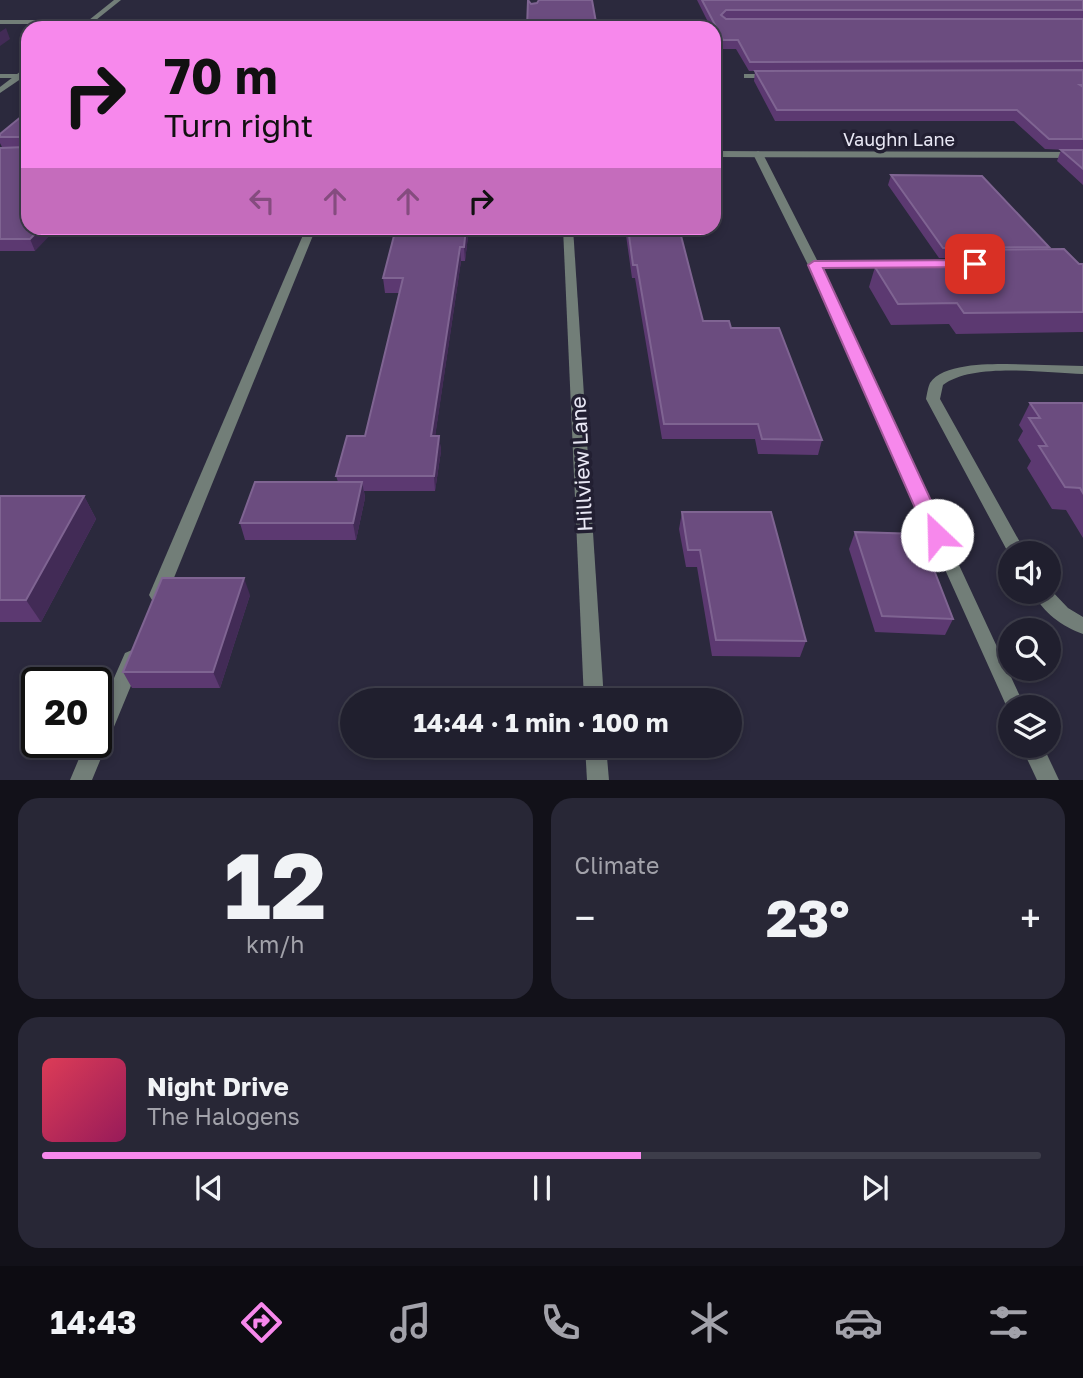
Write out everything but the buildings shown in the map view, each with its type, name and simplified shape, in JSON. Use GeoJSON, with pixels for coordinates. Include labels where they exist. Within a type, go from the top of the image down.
{"type":"FeatureCollection","features":[{"type":"Feature","properties":{"kind":"street"},"geometry":{"type":"LineString","coordinates":[[90,21],[118,0]]}},
{"type":"Feature","properties":{"kind":"street"},"geometry":{"type":"LineString","coordinates":[[0,22],[21,22]]}},
{"type":"Feature","properties":{"kind":"street"},"geometry":{"type":"LineString","coordinates":[[0,76],[20,76]]}},
{"type":"Feature","properties":{"kind":"street"},"geometry":{"type":"LineString","coordinates":[[0,91],[20,76]]}},
{"type":"Feature","properties":{"kind":"street"},"geometry":{"type":"LineString","coordinates":[[747,76],[789,76]]}},
{"type":"Feature","properties":{"kind":"street","name":"Vaughn Lane"},"geometry":{"type":"LineString","coordinates":[[721,155],[1083,155]]}},
{"type":"Feature","properties":{"kind":"street"},"geometry":{"type":"LineString","coordinates":[[758,155],[814,265],[1010,695]]}},
{"type":"Feature","properties":{"kind":"street"},"geometry":{"type":"LineString","coordinates":[[151,613],[308,235]]}},
{"type":"Feature","properties":{"kind":"street","name":"Hillview Lane"},"geometry":{"type":"LineString","coordinates":[[568,235],[593,688]]}},
{"type":"Feature","properties":{"kind":"street"},"geometry":{"type":"LineString","coordinates":[[814,265],[975,264]]}},
{"type":"Feature","properties":{"kind":"street"},"geometry":{"type":"LineString","coordinates":[[1010,541],[933,399],[937,383],[949,374],[972,369],[1083,370]]}},
{"type":"Feature","properties":{"kind":"street"},"geometry":{"type":"LineString","coordinates":[[1052,604],[1061,614],[1083,626]]}},
{"type":"Feature","properties":{"kind":"street"},"geometry":{"type":"LineString","coordinates":[[81,779],[140,638]]}},
{"type":"Feature","properties":{"kind":"street"},"geometry":{"type":"LineString","coordinates":[[597,758],[598,779]]}},
{"type":"Feature","properties":{"kind":"street"},"geometry":{"type":"LineString","coordinates":[[1038,758],[1048,779]]}},
{"type":"Feature","properties":{"kind":"route"},"geometry":{"type":"LineString","coordinates":[[937,535],[814,265],[975,264]]}}]}
